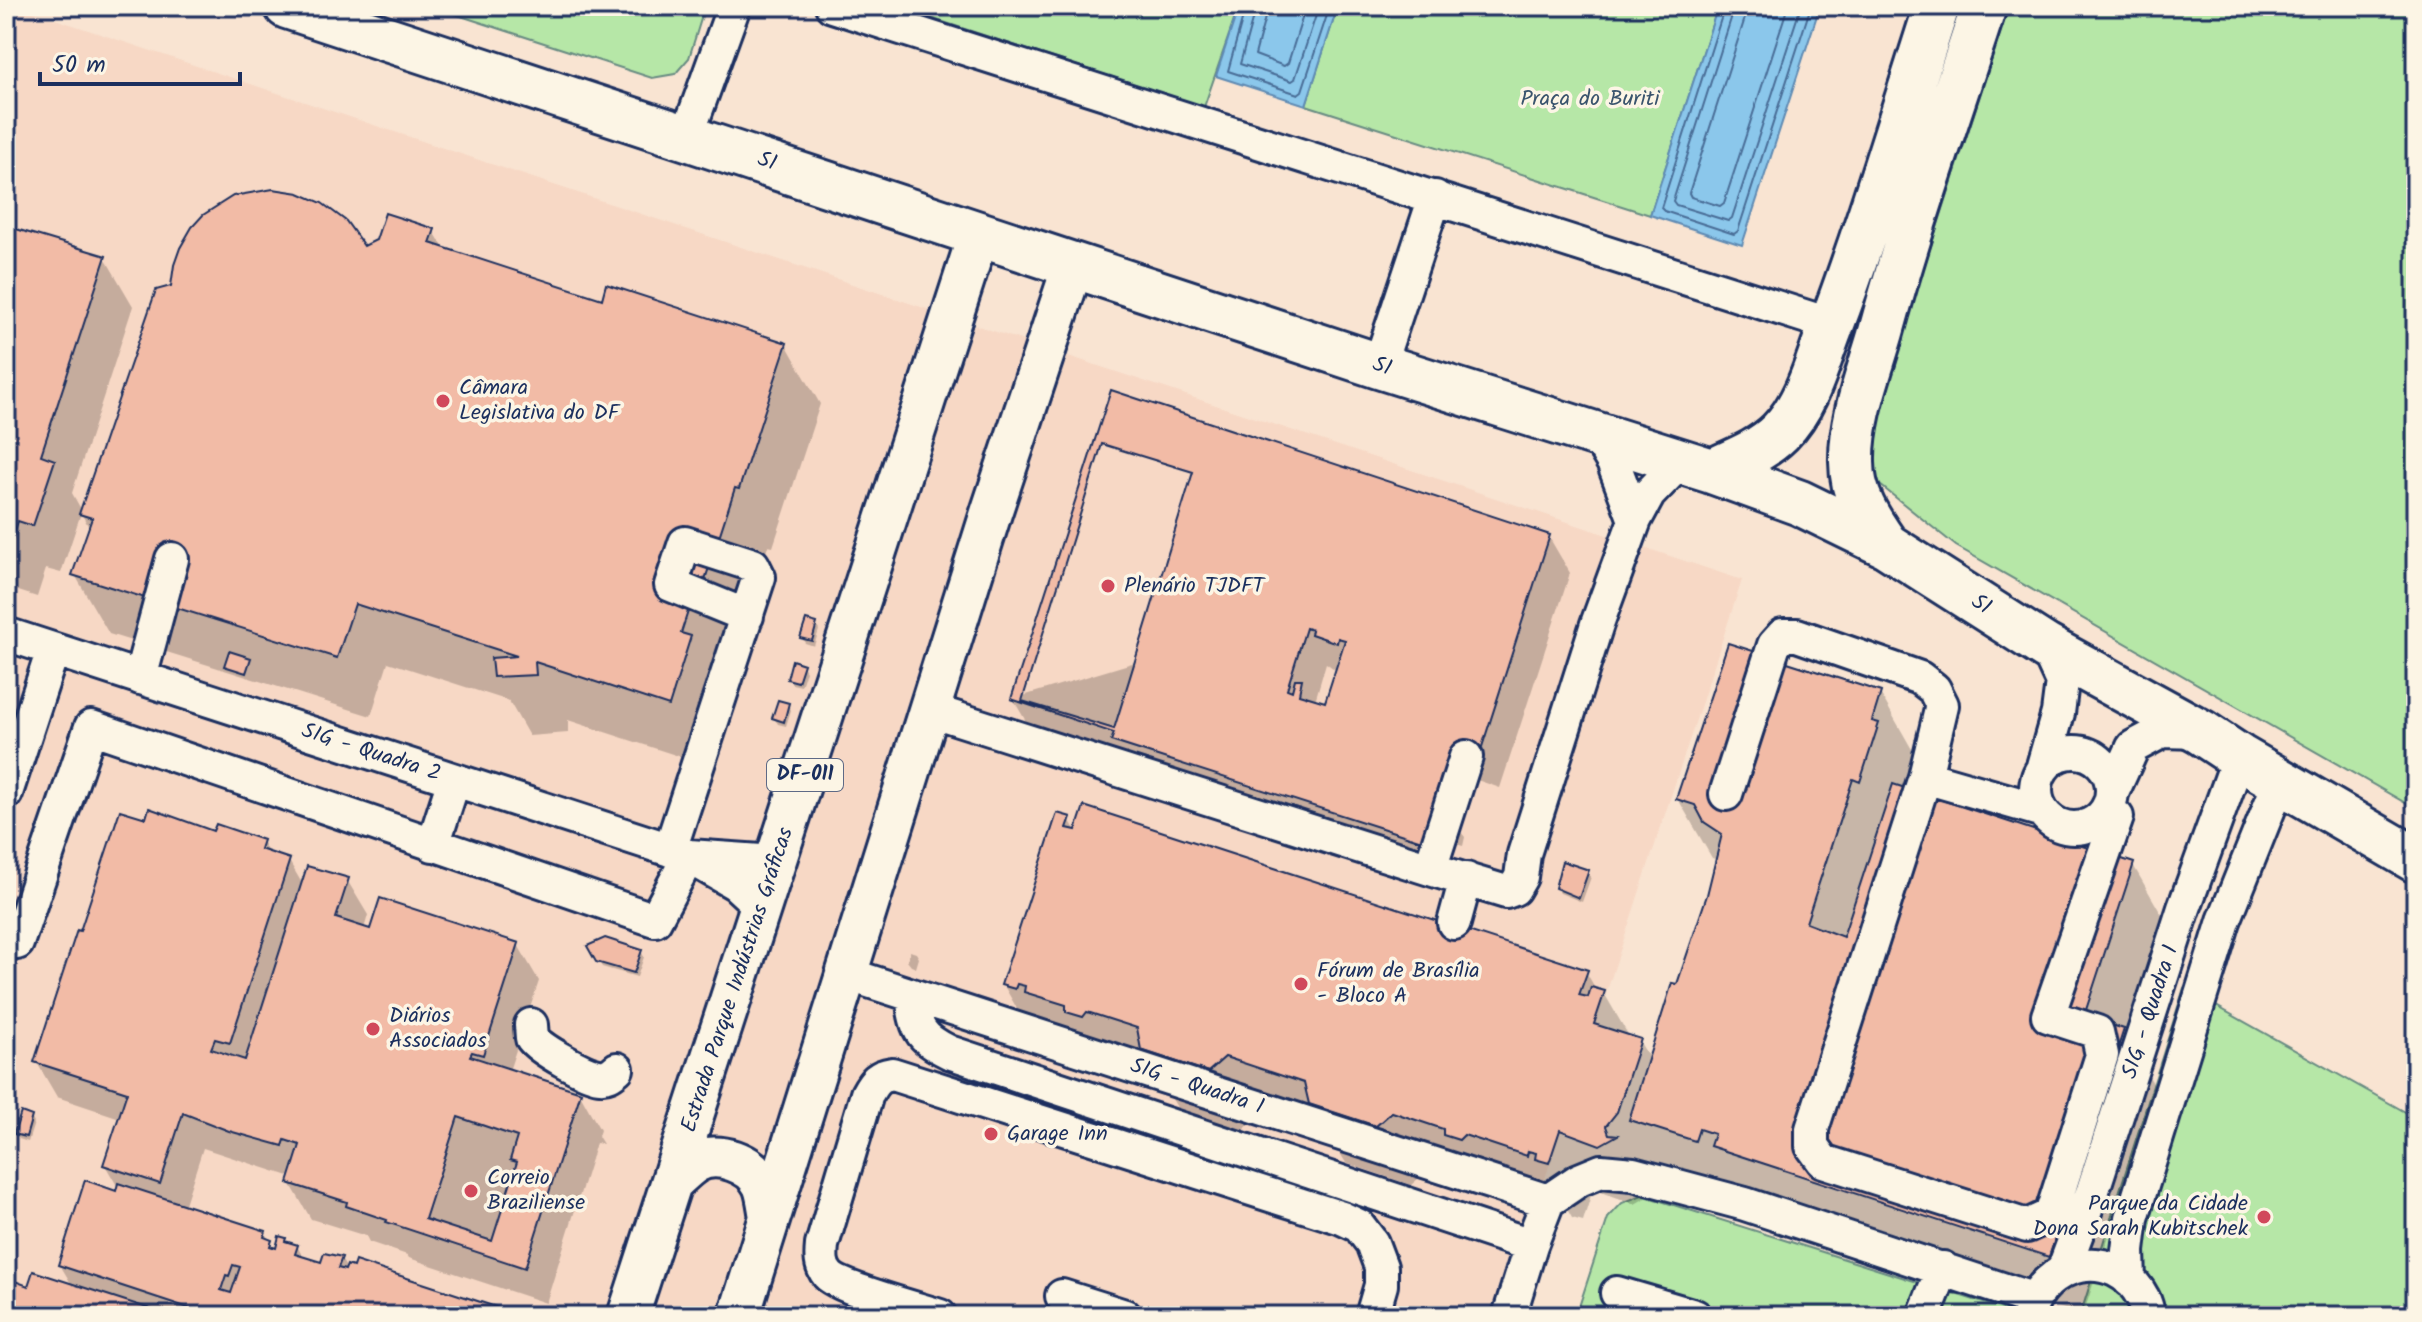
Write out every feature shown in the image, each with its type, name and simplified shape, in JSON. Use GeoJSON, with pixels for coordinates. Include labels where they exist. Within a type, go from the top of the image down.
{"type":"FeatureCollection","features":[{"type":"Feature","properties":{"kind":"highway","name":"S1"},"geometry":{"type":"LineString","coordinates":[[287,6],[1379,366],[1696,466],[1800,503],[1886,545],[2046,647],[2201,732],[2416,860]]}},
{"type":"Feature","properties":{"kind":"highway"},"geometry":{"type":"LineString","coordinates":[[1696,466],[1753,452],[1780,432],[1809,386],[1847,287],[1937,6]]}},
{"type":"Feature","properties":{"kind":"highway"},"geometry":{"type":"LineString","coordinates":[[1886,545],[1864,513],[1854,486],[1854,434],[1890,299],[1984,6]]}},
{"type":"Feature","properties":{"kind":"main road","name":"Estrada Parque Indústrias Gráficas"},"geometry":{"type":"LineString","coordinates":[[628,1316],[979,233]]}},
{"type":"Feature","properties":{"kind":"main road"},"geometry":{"type":"LineString","coordinates":[[739,1316],[991,513],[1073,266]]}},
{"type":"Feature","properties":{"kind":"main road"},"geometry":{"type":"LineString","coordinates":[[671,1183],[697,1160],[719,1157],[736,1161],[751,1170],[762,1184],[770,1217]]}},
{"type":"Feature","properties":{"kind":"street"},"geometry":{"type":"LineString","coordinates":[[687,136],[734,6]]}},
{"type":"Feature","properties":{"kind":"street"},"geometry":{"type":"LineString","coordinates":[[832,6],[1832,325]]}},
{"type":"Feature","properties":{"kind":"street"},"geometry":{"type":"LineString","coordinates":[[1379,366],[1435,197]]}},
{"type":"Feature","properties":{"kind":"street"},"geometry":{"type":"LineString","coordinates":[[1597,435],[1613,462],[1635,520]]}},
{"type":"Feature","properties":{"kind":"street"},"geometry":{"type":"LineString","coordinates":[[930,710],[1506,892],[1514,889],[1521,877],[1524,854],[1597,624],[1635,520],[1649,494],[1696,466]]}},
{"type":"Feature","properties":{"kind":"street"},"geometry":{"type":"LineString","coordinates":[[140,678],[172,559]]}},
{"type":"Feature","properties":{"kind":"street"},"geometry":{"type":"LineString","coordinates":[[17,943],[91,727],[655,920],[679,853],[747,616]]}},
{"type":"Feature","properties":{"kind":"street","name":"SIG - Quadra 2"},"geometry":{"type":"LineString","coordinates":[[6,634],[679,853],[736,884],[762,908]]}},
{"type":"Feature","properties":{"kind":"street"},"geometry":{"type":"LineString","coordinates":[[1726,794],[1774,645],[1783,635],[1797,635],[1920,678],[1934,689],[1942,705],[1925,777],[1812,1129],[1812,1146],[1823,1161],[2027,1226],[2051,1215],[2102,1055],[2097,1032],[2048,1016],[2133,747],[2163,731],[2201,732]]}},
{"type":"Feature","properties":{"kind":"street"},"geometry":{"type":"LineString","coordinates":[[2040,810],[2035,788],[2058,713],[2062,682],[2046,647]]}},
{"type":"Feature","properties":{"kind":"street"},"geometry":{"type":"LineString","coordinates":[[6,793],[53,650]]}},
{"type":"Feature","properties":{"kind":"street"},"geometry":{"type":"LineString","coordinates":[[2043,766],[2059,754],[2078,752],[2097,759],[2109,774],[2115,805]]}},
{"type":"Feature","properties":{"kind":"street"},"geometry":{"type":"LineString","coordinates":[[1430,869],[1466,757]]}},
{"type":"Feature","properties":{"kind":"street","name":"SIG - Quadra 1"},"geometry":{"type":"LineString","coordinates":[[2064,1268],[2093,1190],[2184,908],[2239,757]]}},
{"type":"Feature","properties":{"kind":"street"},"geometry":{"type":"LineString","coordinates":[[1925,777],[2040,810],[2055,824],[2073,829],[2092,824],[2115,805]]}},
{"type":"Feature","properties":{"kind":"street"},"geometry":{"type":"LineString","coordinates":[[433,845],[454,780]]}},
{"type":"Feature","properties":{"kind":"street","name":"SIG - Quadra 1"},"geometry":{"type":"LineString","coordinates":[[2129,1280],[2128,1251],[2132,1218],[2224,921],[2280,781]]}},
{"type":"Feature","properties":{"kind":"street","name":"SIG - Quadra 2"},"geometry":{"type":"LineString","coordinates":[[679,853],[777,862]]}},
{"type":"Feature","properties":{"kind":"street"},"geometry":{"type":"LineString","coordinates":[[1454,923],[1466,879]]}},
{"type":"Feature","properties":{"kind":"street","name":"SIG - Quadra 1"},"geometry":{"type":"LineString","coordinates":[[847,974],[1548,1201]]}},
{"type":"Feature","properties":{"kind":"street"},"geometry":{"type":"LineString","coordinates":[[912,995],[919,1031],[928,1042],[949,1052],[1531,1245]]}},
{"type":"Feature","properties":{"kind":"street"},"geometry":{"type":"LineString","coordinates":[[531,1025],[532,1038],[546,1051],[596,1076],[606,1076],[617,1069]]}},
{"type":"Feature","properties":{"kind":"street"},"geometry":{"type":"LineString","coordinates":[[940,1316],[845,1284],[828,1276],[821,1261],[822,1245],[867,1094],[874,1081],[881,1076],[892,1074],[1359,1226],[1372,1243],[1381,1267],[1376,1313]]}},
{"type":"Feature","properties":{"kind":"street"},"geometry":{"type":"LineString","coordinates":[[1509,1316],[1548,1201],[1579,1180],[1601,1171],[1633,1174],[1745,1204],[1943,1268],[2030,1308],[2046,1281],[2064,1268],[2087,1264],[2109,1268],[2129,1280],[2143,1297],[2149,1316]]}},
{"type":"Feature","properties":{"kind":"street"},"geometry":{"type":"LineString","coordinates":[[1924,1316],[1943,1268]]}},
{"type":"Feature","properties":{"kind":"street"},"geometry":{"type":"LineString","coordinates":[[1617,1293],[1695,1316]]}},
{"type":"Feature","properties":{"kind":"street"},"geometry":{"type":"LineString","coordinates":[[1067,1316],[1062,1296],[1125,1316]]}},
{"type":"Feature","properties":{"kind":"shaded area"},"geometry":{"type":"Polygon","coordinates":[[[6,6],[16,6],[1742,580],[1500,1316],[6,1316],[6,6]]]}},
{"type":"Feature","properties":{"kind":"green space"},"geometry":{"type":"Polygon","coordinates":[[[430,6],[705,6],[689,58],[675,74],[652,78],[430,6]]]}},
{"type":"Feature","properties":{"kind":"green space"},"geometry":{"type":"Polygon","coordinates":[[[894,6],[1239,6],[1204,107],[894,6]]]}},
{"type":"Feature","properties":{"kind":"green space","name":"Praça do Buriti"},"geometry":{"type":"Polygon","coordinates":[[[1338,6],[1718,6],[1650,215],[1306,105],[1338,6]]]}},
{"type":"Feature","properties":{"kind":"green space"},"geometry":{"type":"Polygon","coordinates":[[[2009,6],[2416,6],[2416,809],[1956,546],[1875,481],[1864,452],[2009,6]]]}},
{"type":"Feature","properties":{"kind":"green space","name":"Parque da Cidade Dona Sarah Kubitschek"},"geometry":{"type":"Polygon","coordinates":[[[2184,988],[2416,1118],[2416,1316],[2080,1316],[2184,988]]]}},
{"type":"Feature","properties":{"kind":"green space"},"geometry":{"type":"Polygon","coordinates":[[[1642,1195],[2025,1316],[1576,1316],[1608,1218],[1622,1203],[1642,1195]]]}},
{"type":"Feature","properties":{"kind":"water"},"geometry":{"type":"Polygon","coordinates":[[[1239,6],[1338,6],[1306,105],[1216,76],[1239,6]]]}},
{"type":"Feature","properties":{"kind":"water"},"geometry":{"type":"Polygon","coordinates":[[[1718,6],[1820,6],[1742,245],[1650,215],[1718,6]]]}},
{"type":"Feature","properties":{"kind":"building","name":"Câmara Legislativa do DF"},"geometry":{"type":"Polygon","coordinates":[[[273,189],[299,193],[322,203],[346,221],[364,246],[376,240],[385,213],[435,229],[430,243],[602,299],[606,284],[787,343],[698,601],[692,599],[681,633],[691,636],[669,706],[535,662],[536,675],[493,677],[491,658],[517,656],[355,604],[337,658],[72,575],[92,518],[79,514],[156,290],[171,286],[180,248],[203,215],[233,196],[273,189]]]}},
{"type":"Feature","properties":{"kind":"building"},"geometry":{"type":"Polygon","coordinates":[[[6,226],[106,256],[41,455],[55,460],[33,526],[18,521],[9,550],[6,549],[6,226]]]}},
{"type":"Feature","properties":{"kind":"building"},"geometry":{"type":"Polygon","coordinates":[[[1111,390],[1550,535],[1480,753],[1425,842],[1111,741],[1114,733],[1011,699],[1111,390]],[[1306,628],[1287,689],[1292,691],[1295,679],[1302,679],[1299,694],[1325,702],[1345,640],[1338,638],[1337,643],[1311,634],[1312,630],[1306,628]]]}},
{"type":"Feature","properties":{"kind":"building","name":"Plenário TJDFT"},"geometry":{"type":"Polygon","coordinates":[[[1102,444],[1193,472],[1114,729],[1022,701],[1102,444]]]}},
{"type":"Feature","properties":{"kind":"building"},"geometry":{"type":"Polygon","coordinates":[[[806,620],[817,623],[812,641],[800,638],[806,620]]]}},
{"type":"Feature","properties":{"kind":"building"},"geometry":{"type":"Polygon","coordinates":[[[1728,643],[1881,692],[1872,721],[1879,723],[1860,782],[1853,779],[1806,923],[1843,937],[1893,784],[2134,863],[2084,1016],[2124,1029],[2049,1257],[1710,1146],[1714,1134],[1699,1129],[1695,1141],[1629,1120],[1672,983],[1677,984],[1707,895],[1722,834],[1704,822],[1695,805],[1676,799],[1728,643]]]}},
{"type":"Feature","properties":{"kind":"building"},"geometry":{"type":"Polygon","coordinates":[[[229,651],[251,658],[246,673],[224,666],[229,651]]]}},
{"type":"Feature","properties":{"kind":"building"},"geometry":{"type":"Polygon","coordinates":[[[792,660],[804,664],[798,682],[787,679],[792,660]]]}},
{"type":"Feature","properties":{"kind":"building"},"geometry":{"type":"Polygon","coordinates":[[[778,700],[789,703],[784,722],[772,718],[778,700]]]}},
{"type":"Feature","properties":{"kind":"building","name":"Fórum de Brasília - Bloco A"},"geometry":{"type":"Polygon","coordinates":[[[1084,806],[1588,970],[1579,995],[1588,997],[1591,987],[1605,991],[1594,1024],[1641,1039],[1617,1112],[1606,1126],[1609,1134],[1618,1135],[1600,1145],[1560,1130],[1549,1163],[1535,1159],[1536,1153],[1528,1151],[1527,1156],[1464,1135],[1459,1140],[1443,1135],[1443,1129],[1392,1112],[1376,1126],[1309,1104],[1304,1083],[1225,1057],[1208,1072],[1141,1050],[1137,1028],[1087,1012],[1083,1017],[1066,1012],[1066,1005],[1024,992],[1025,986],[1017,984],[1015,989],[1001,985],[1057,813],[1071,817],[1067,828],[1076,830],[1084,806]]]}},
{"type":"Feature","properties":{"kind":"building","name":"Diários Associados"},"geometry":{"type":"Polygon","coordinates":[[[149,808],[213,831],[216,824],[263,840],[260,849],[290,859],[230,1043],[215,1039],[211,1049],[245,1060],[307,866],[349,878],[336,918],[370,929],[380,898],[519,943],[483,1055],[472,1052],[470,1056],[581,1092],[525,1268],[386,1222],[346,1206],[347,1202],[288,1183],[300,1145],[285,1140],[283,1146],[229,1131],[183,1113],[160,1184],[103,1165],[127,1092],[34,1062],[120,810],[146,818],[149,808]]]}},
{"type":"Feature","properties":{"kind":"building"},"geometry":{"type":"Polygon","coordinates":[[[1562,861],[1589,870],[1579,898],[1555,888],[1562,861]]]}},
{"type":"Feature","properties":{"kind":"building"},"geometry":{"type":"Polygon","coordinates":[[[605,938],[642,950],[634,973],[596,962],[587,946],[605,938]]]}},
{"type":"Feature","properties":{"kind":"building"},"geometry":{"type":"Polygon","coordinates":[[[21,1112],[32,1116],[26,1137],[14,1134],[21,1112]]]}},
{"type":"Feature","properties":{"kind":"building","name":"Correio Braziliense"},"geometry":{"type":"Polygon","coordinates":[[[458,1117],[517,1137],[510,1160],[517,1162],[492,1241],[425,1219],[458,1117]]]}},
{"type":"Feature","properties":{"kind":"building"},"geometry":{"type":"Polygon","coordinates":[[[85,1180],[116,1191],[118,1183],[266,1231],[264,1237],[272,1240],[270,1246],[276,1248],[279,1236],[298,1245],[295,1254],[321,1262],[324,1253],[342,1257],[338,1268],[345,1270],[347,1265],[353,1267],[355,1261],[505,1310],[503,1316],[213,1316],[58,1265],[85,1180]],[[233,1265],[221,1290],[231,1293],[240,1267],[233,1265]]]}},
{"type":"Feature","properties":{"kind":"building"},"geometry":{"type":"Polygon","coordinates":[[[33,1271],[172,1316],[6,1316],[15,1281],[28,1286],[33,1271]]]}},
{"type":"Feature","properties":{"kind":"place","name":"Câmara Legislativa do DF"},"geometry":{"type":"Point","coordinates":[443,401]}},
{"type":"Feature","properties":{"kind":"place","name":"Plenário TJDFT"},"geometry":{"type":"Point","coordinates":[1108,586]}},
{"type":"Feature","properties":{"kind":"place","name":"Fórum de Brasília - Bloco A"},"geometry":{"type":"Point","coordinates":[1301,984]}},
{"type":"Feature","properties":{"kind":"place","name":"Diários Associados"},"geometry":{"type":"Point","coordinates":[373,1029]}},
{"type":"Feature","properties":{"kind":"place","name":"Garage Inn"},"geometry":{"type":"Point","coordinates":[991,1134]}},
{"type":"Feature","properties":{"kind":"place","name":"Correio Braziliense"},"geometry":{"type":"Point","coordinates":[471,1191]}},
{"type":"Feature","properties":{"kind":"place","name":"Parque da Cidade Dona Sarah Kubitschek"},"geometry":{"type":"Point","coordinates":[2264,1217]}}]}
